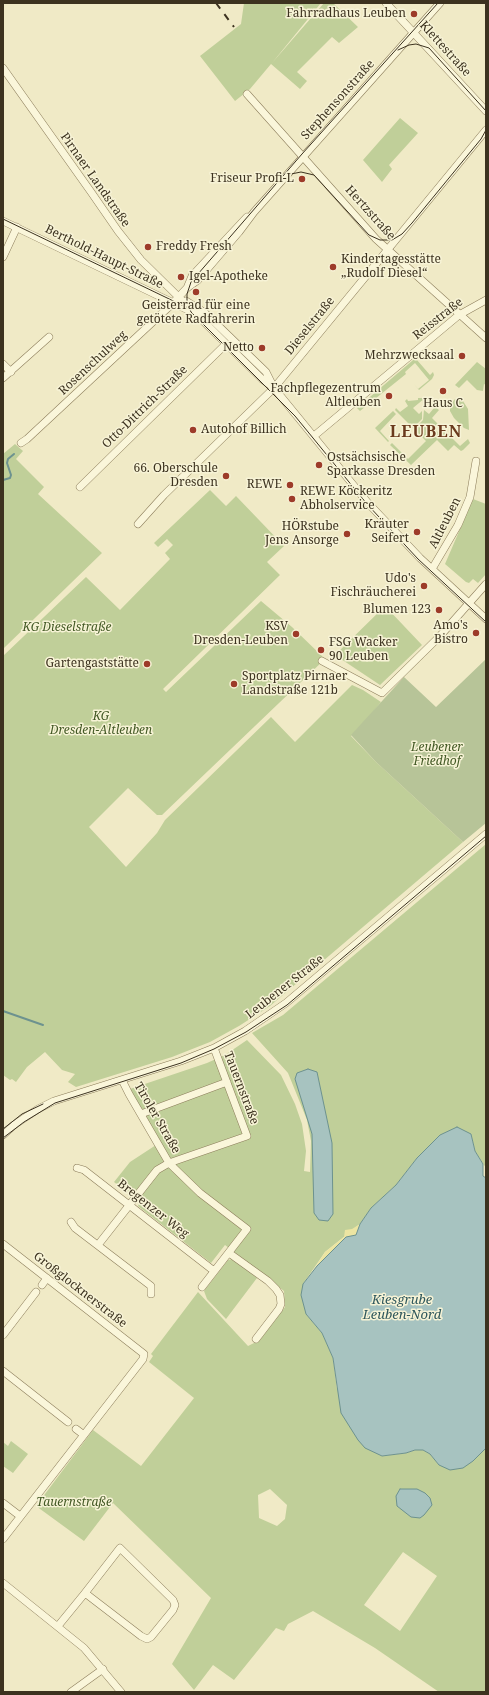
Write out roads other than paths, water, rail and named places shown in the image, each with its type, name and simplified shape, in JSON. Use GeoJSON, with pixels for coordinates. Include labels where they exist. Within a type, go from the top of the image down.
{"type":"FeatureCollection","features":[{"type":"Feature","properties":{"kind":"street","name":"Klettestraße"},"geometry":{"type":"LineString","coordinates":[[386,3],[486,111]]}},
{"type":"Feature","properties":{"kind":"street","name":"Stephensonstraße"},"geometry":{"type":"LineString","coordinates":[[176,300],[186,288],[198,280],[254,212],[440,3]]}},
{"type":"Feature","properties":{"kind":"street","name":"Pirnaer Landstraße"},"geometry":{"type":"LineString","coordinates":[[3,68],[6,79],[141,260],[176,300],[196,315],[262,379],[274,388]]}},
{"type":"Feature","properties":{"kind":"street","name":"Hertzstraße"},"geometry":{"type":"LineString","coordinates":[[247,94],[304,156],[371,234],[486,338]]}},
{"type":"Feature","properties":{"kind":"street","name":"Dieselstraße"},"geometry":{"type":"LineString","coordinates":[[138,524],[164,495],[274,388],[486,130]]}},
{"type":"Feature","properties":{"kind":"street","name":"Berthold-Haupt-Straße"},"geometry":{"type":"LineString","coordinates":[[3,220],[176,300]]}},
{"type":"Feature","properties":{"kind":"street"},"geometry":{"type":"LineString","coordinates":[[3,257],[17,227]]}},
{"type":"Feature","properties":{"kind":"street","name":"Pirnaer Landstraße"},"geometry":{"type":"LineString","coordinates":[[176,300],[208,316],[266,372],[274,388],[368,503],[432,569],[486,619]]}},
{"type":"Feature","properties":{"kind":"street","name":"Rosenschulweg"},"geometry":{"type":"LineString","coordinates":[[20,443],[27,439],[176,300]]}},
{"type":"Feature","properties":{"kind":"street","name":"Reisstraße"},"geometry":{"type":"LineString","coordinates":[[314,436],[459,315],[486,300]]}},
{"type":"Feature","properties":{"kind":"street"},"geometry":{"type":"LineString","coordinates":[[3,378],[49,338]]}},
{"type":"Feature","properties":{"kind":"street","name":"Otto-Dittrich-Straße"},"geometry":{"type":"LineString","coordinates":[[80,487],[226,344]]}},
{"type":"Feature","properties":{"kind":"street"},"geometry":{"type":"LineString","coordinates":[[3,364],[11,372]]}},
{"type":"Feature","properties":{"kind":"street","name":"Altleuben"},"geometry":{"type":"LineString","coordinates":[[432,569],[458,525],[470,497],[476,461]]}},
{"type":"Feature","properties":{"kind":"street"},"geometry":{"type":"LineString","coordinates":[[322,661],[382,693],[440,636],[486,584]]}},
{"type":"Feature","properties":{"kind":"street","name":"Leubener Straße"},"geometry":{"type":"LineString","coordinates":[[3,1135],[31,1113],[48,1104],[181,1061],[214,1048],[245,1031],[286,1004],[486,834]]}},
{"type":"Feature","properties":{"kind":"street","name":"Tauernstraße"},"geometry":{"type":"LineString","coordinates":[[169,1163],[247,1136],[214,1048]]}},
{"type":"Feature","properties":{"kind":"street","name":"Tiroler Straße"},"geometry":{"type":"LineString","coordinates":[[122,1080],[169,1163],[200,1193],[247,1229],[228,1253]]}},
{"type":"Feature","properties":{"kind":"street"},"geometry":{"type":"LineString","coordinates":[[141,1114],[227,1082]]}},
{"type":"Feature","properties":{"kind":"street"},"geometry":{"type":"LineString","coordinates":[[98,1246],[157,1170],[169,1163]]}},
{"type":"Feature","properties":{"kind":"street","name":"Bregenzer Weg"},"geometry":{"type":"LineString","coordinates":[[77,1168],[84,1170],[214,1271]]}},
{"type":"Feature","properties":{"kind":"street"},"geometry":{"type":"LineString","coordinates":[[71,1222],[75,1228],[150,1286],[151,1294]]}},
{"type":"Feature","properties":{"kind":"street","name":"Großglocknerstraße"},"geometry":{"type":"LineString","coordinates":[[3,1244],[144,1354],[143,1359],[84,1435]]}},
{"type":"Feature","properties":{"kind":"street"},"geometry":{"type":"LineString","coordinates":[[202,1287],[228,1253],[276,1288],[280,1295],[281,1304],[279,1309],[256,1339]]}},
{"type":"Feature","properties":{"kind":"street"},"geometry":{"type":"LineString","coordinates":[[42,1285],[47,1278]]}},
{"type":"Feature","properties":{"kind":"street"},"geometry":{"type":"LineString","coordinates":[[3,1335],[36,1292]]}},
{"type":"Feature","properties":{"kind":"street"},"geometry":{"type":"LineString","coordinates":[[3,1371],[68,1422]]}},
{"type":"Feature","properties":{"kind":"street"},"geometry":{"type":"LineString","coordinates":[[3,1539],[84,1435],[76,1429]]}},
{"type":"Feature","properties":{"kind":"street"},"geometry":{"type":"LineString","coordinates":[[3,1502],[20,1516]]}},
{"type":"Feature","properties":{"kind":"street"},"geometry":{"type":"LineString","coordinates":[[58,1626],[120,1548],[173,1600],[175,1605],[173,1610],[151,1637],[147,1639],[85,1593]]}},
{"type":"Feature","properties":{"kind":"street"},"geometry":{"type":"LineString","coordinates":[[3,1584],[84,1648],[121,1692]]}},
{"type":"Feature","properties":{"kind":"street"},"geometry":{"type":"LineString","coordinates":[[70,1692],[103,1669]]}},
{"type":"Feature","properties":{"kind":"water"},"geometry":{"type":"Polygon","coordinates":[[[308,1069],[317,1072],[332,1143],[333,1214],[328,1221],[319,1220],[314,1213],[312,1134],[295,1079],[297,1073],[308,1069]]]}},
{"type":"Feature","properties":{"kind":"water","name":"Kiesgrube Leuben-Nord"},"geometry":{"type":"Polygon","coordinates":[[[457,1127],[471,1134],[475,1151],[483,1164],[483,1176],[486,1178],[486,1448],[473,1461],[463,1468],[450,1470],[439,1465],[430,1454],[423,1450],[382,1456],[365,1448],[358,1440],[341,1413],[333,1358],[322,1333],[306,1314],[301,1295],[303,1284],[317,1266],[346,1237],[356,1235],[360,1224],[371,1208],[396,1185],[417,1158],[440,1135],[457,1127]]]}},
{"type":"Feature","properties":{"kind":"water"},"geometry":{"type":"Polygon","coordinates":[[[400,1489],[417,1489],[425,1493],[430,1498],[432,1505],[420,1518],[411,1517],[397,1506],[396,1496],[400,1489]]]}},
{"type":"Feature","properties":{"kind":"waterway"},"geometry":{"type":"LineString","coordinates":[[3,480],[10,478],[11,475],[7,463],[8,459],[14,454]]}},
{"type":"Feature","properties":{"kind":"waterway"},"geometry":{"type":"LineString","coordinates":[[3,1011],[43,1025]]}},
{"type":"Feature","properties":{"kind":"tram line"},"geometry":{"type":"LineString","coordinates":[[438,3],[302,154],[191,282],[187,294],[187,302],[191,312],[295,416],[367,504],[418,559],[486,622]]}},
{"type":"Feature","properties":{"kind":"tram line"},"geometry":{"type":"LineString","coordinates":[[398,50],[409,45],[416,44],[429,48],[486,111]]}},
{"type":"Feature","properties":{"kind":"tram line"},"geometry":{"type":"LineString","coordinates":[[285,179],[291,174],[301,172],[314,175],[369,235],[380,240],[392,240],[402,234],[412,223],[481,139],[486,130]]}},
{"type":"Feature","properties":{"kind":"tram line"},"geometry":{"type":"LineString","coordinates":[[3,219],[190,309]]}},
{"type":"Feature","properties":{"kind":"tram line"},"geometry":{"type":"LineString","coordinates":[[3,1138],[24,1122],[55,1103],[181,1063],[214,1049],[246,1032],[287,1005],[486,836]]}},
{"type":"Feature","properties":{"kind":"tram line"},"geometry":{"type":"LineString","coordinates":[[3,1129],[22,1114],[43,1104]]}},
{"type":"Feature","properties":{"kind":"railway"},"geometry":{"type":"LineString","coordinates":[[216,3],[234,27]]}},
{"type":"Feature","properties":{"kind":"place","name":"Fahrradhaus Leuben"},"geometry":{"type":"Point","coordinates":[414,14]}},
{"type":"Feature","properties":{"kind":"place","name":"Friseur Profi-L"},"geometry":{"type":"Point","coordinates":[302,179]}},
{"type":"Feature","properties":{"kind":"place","name":"Freddy Fresh"},"geometry":{"type":"Point","coordinates":[148,247]}},
{"type":"Feature","properties":{"kind":"place","name":"Kindertagesstätte „Rudolf Diesel“"},"geometry":{"type":"Point","coordinates":[333,267]}},
{"type":"Feature","properties":{"kind":"place","name":"Igel-Apotheke"},"geometry":{"type":"Point","coordinates":[181,277]}},
{"type":"Feature","properties":{"kind":"place","name":"Geisterrad für eine getötete Radfahrerin"},"geometry":{"type":"Point","coordinates":[196,292]}},
{"type":"Feature","properties":{"kind":"place","name":"Netto"},"geometry":{"type":"Point","coordinates":[262,348]}},
{"type":"Feature","properties":{"kind":"place","name":"Mehrzwecksaal"},"geometry":{"type":"Point","coordinates":[462,356]}},
{"type":"Feature","properties":{"kind":"place","name":"Haus C"},"geometry":{"type":"Point","coordinates":[443,391]}},
{"type":"Feature","properties":{"kind":"place","name":"Fachpflegezentrum Altleuben"},"geometry":{"type":"Point","coordinates":[389,396]}},
{"type":"Feature","properties":{"kind":"place","name":"Autohof Billich"},"geometry":{"type":"Point","coordinates":[193,430]}},
{"type":"Feature","properties":{"kind":"place","name":"Ostsächsische Sparkasse Dresden"},"geometry":{"type":"Point","coordinates":[319,465]}},
{"type":"Feature","properties":{"kind":"place","name":"66. Oberschule Dresden"},"geometry":{"type":"Point","coordinates":[226,476]}},
{"type":"Feature","properties":{"kind":"place","name":"REWE"},"geometry":{"type":"Point","coordinates":[290,485]}},
{"type":"Feature","properties":{"kind":"place","name":"REWE Köckeritz Abholservice"},"geometry":{"type":"Point","coordinates":[292,499]}},
{"type":"Feature","properties":{"kind":"place","name":"Kräuter Seifert"},"geometry":{"type":"Point","coordinates":[417,532]}},
{"type":"Feature","properties":{"kind":"place","name":"HÖRstube Jens Ansorge"},"geometry":{"type":"Point","coordinates":[347,534]}},
{"type":"Feature","properties":{"kind":"place","name":"Udo's Fischräucherei"},"geometry":{"type":"Point","coordinates":[424,586]}},
{"type":"Feature","properties":{"kind":"place","name":"Blumen 123"},"geometry":{"type":"Point","coordinates":[439,610]}},
{"type":"Feature","properties":{"kind":"place","name":"Amo's Bistro"},"geometry":{"type":"Point","coordinates":[476,633]}},
{"type":"Feature","properties":{"kind":"place","name":"KSV Dresden-Leuben"},"geometry":{"type":"Point","coordinates":[296,634]}},
{"type":"Feature","properties":{"kind":"place","name":"FSG Wacker 90 Leuben"},"geometry":{"type":"Point","coordinates":[321,650]}},
{"type":"Feature","properties":{"kind":"place","name":"Gartengaststätte"},"geometry":{"type":"Point","coordinates":[147,664]}},
{"type":"Feature","properties":{"kind":"place","name":"Sportplatz Pirnaer Landstraße 121b"},"geometry":{"type":"Point","coordinates":[234,684]}},
{"type":"Feature","properties":{"kind":"district","name":"LEUBEN"},"geometry":{"type":"Point","coordinates":[426,432]}},
{"type":"Feature","properties":{"kind":"park label","name":"KG Dieselstraße"},"geometry":{"type":"Point","coordinates":[67,628]}},
{"type":"Feature","properties":{"kind":"park label","name":"KG Dresden-Altleuben"},"geometry":{"type":"Point","coordinates":[101,724]}},
{"type":"Feature","properties":{"kind":"park label","name":"Leubener Friedhof"},"geometry":{"type":"Point","coordinates":[437,755]}}]}
